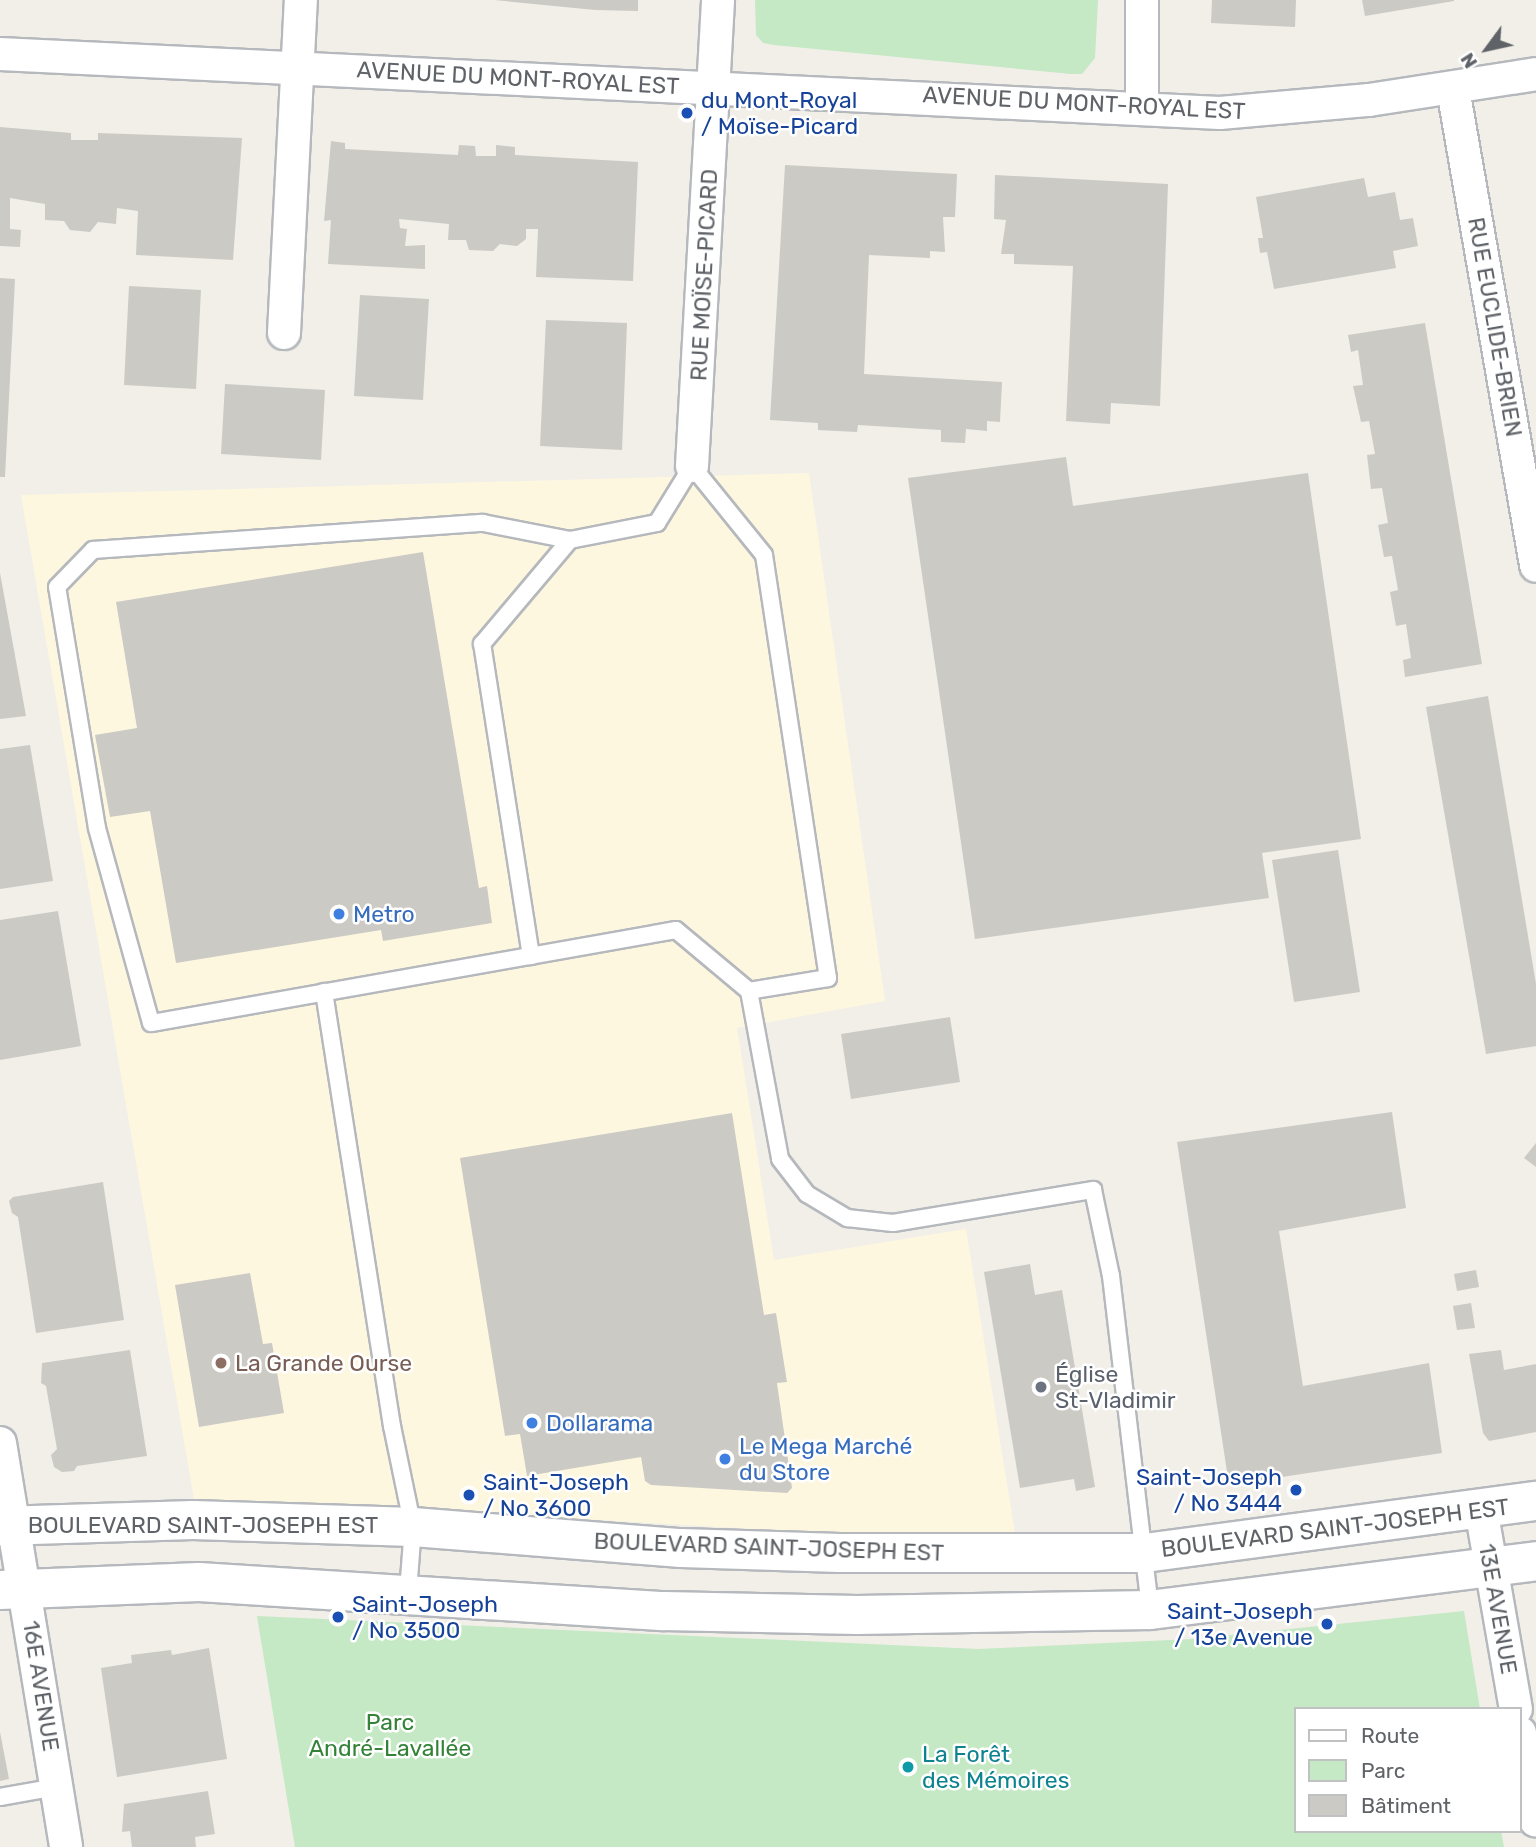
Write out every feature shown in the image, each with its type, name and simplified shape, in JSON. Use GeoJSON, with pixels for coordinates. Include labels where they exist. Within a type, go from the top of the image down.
{"type":"FeatureCollection","features":[{"type":"Feature","properties":{"kind":"main road","name":"BOULEVARD SAINT-JOSEPH EST"},"geometry":{"type":"LineString","coordinates":[[8,1526],[193,1520],[413,1527],[734,1550],[1145,1553],[1536,1501]]}},
{"type":"Feature","properties":{"kind":"main road"},"geometry":{"type":"LineString","coordinates":[[13,1589],[199,1582],[408,1592],[664,1611],[857,1615],[1150,1609],[1536,1561]]}},
{"type":"Feature","properties":{"kind":"street"},"geometry":{"type":"LineString","coordinates":[[284,332],[300,0]]}},
{"type":"Feature","properties":{"kind":"street","name":"RUE MOÏSE-PICARD"},"geometry":{"type":"LineString","coordinates":[[692,466],[718,0]]}},
{"type":"Feature","properties":{"kind":"street"},"geometry":{"type":"LineString","coordinates":[[1142,0],[1142,109]]}},
{"type":"Feature","properties":{"kind":"street","name":"AVENUE DU MONT-ROYAL EST"},"geometry":{"type":"LineString","coordinates":[[0,54],[297,66],[1220,113],[1300,108],[1453,89],[1536,74]]}},
{"type":"Feature","properties":{"kind":"street","name":"RUE EUCLIDE-BRIEN"},"geometry":{"type":"LineString","coordinates":[[1453,89],[1536,566]]}},
{"type":"Feature","properties":{"kind":"street","name":"16E AVENUE"},"geometry":{"type":"LineString","coordinates":[[0,1443],[13,1589],[57,1787],[66,1847]]}},
{"type":"Feature","properties":{"kind":"street","name":"13E AVENUE"},"geometry":{"type":"LineString","coordinates":[[1481,1509],[1516,1707]]}},
{"type":"Feature","properties":{"kind":"street"},"geometry":{"type":"LineString","coordinates":[[1522,1744],[1536,1821]]}},
{"type":"Feature","properties":{"kind":"lane"},"geometry":{"type":"LineString","coordinates":[[749,990],[828,978],[764,555],[692,466],[657,523],[570,540],[482,523],[93,550],[57,587],[97,828],[151,1023],[676,930],[749,990],[780,1159],[807,1194],[848,1218],[893,1223],[1093,1189],[1111,1276],[1150,1609]]}},
{"type":"Feature","properties":{"kind":"lane"},"geometry":{"type":"LineString","coordinates":[[531,956],[482,645],[570,540]]}},
{"type":"Feature","properties":{"kind":"lane"},"geometry":{"type":"LineString","coordinates":[[324,992],[392,1426],[413,1527],[408,1592]]}},
{"type":"Feature","properties":{"kind":"lane"},"geometry":{"type":"LineString","coordinates":[[0,1797],[57,1787]]}},
{"type":"Feature","properties":{"kind":"shaded area"},"geometry":{"type":"Polygon","coordinates":[[[809,473],[885,1001],[737,1028],[774,1260],[966,1229],[1015,1534],[844,1534],[390,1508],[195,1505],[21,495],[809,473]]]}},
{"type":"Feature","properties":{"kind":"green space"},"geometry":{"type":"Polygon","coordinates":[[[755,0],[1098,0],[1095,58],[1082,74],[1071,74],[774,45],[763,43],[756,35],[755,0]]]}},
{"type":"Feature","properties":{"kind":"green space","name":"Parc André-Lavallée"},"geometry":{"type":"Polygon","coordinates":[[[1464,1611],[1480,1707],[1294,1707],[1294,1833],[1501,1833],[1504,1847],[295,1847],[257,1616],[978,1649],[1192,1639],[1464,1611]]]}},
{"type":"Feature","properties":{"kind":"building"},"geometry":{"type":"Polygon","coordinates":[[[494,0],[638,0],[638,11],[595,10],[494,0]]]}},
{"type":"Feature","properties":{"kind":"building"},"geometry":{"type":"Polygon","coordinates":[[[1212,0],[1296,0],[1295,27],[1211,23],[1212,0]]]}},
{"type":"Feature","properties":{"kind":"building"},"geometry":{"type":"Polygon","coordinates":[[[1362,0],[1454,0],[1454,1],[1365,16],[1362,0]]]}},
{"type":"Feature","properties":{"kind":"building"},"geometry":{"type":"Polygon","coordinates":[[[0,127],[71,133],[71,140],[98,140],[98,133],[242,138],[233,260],[136,255],[138,211],[117,208],[116,224],[98,222],[90,232],[70,230],[64,221],[45,220],[45,204],[10,198],[10,229],[21,230],[20,247],[0,246],[0,127]]]}},
{"type":"Feature","properties":{"kind":"building"},"geometry":{"type":"Polygon","coordinates":[[[331,141],[345,143],[345,149],[458,155],[459,145],[475,146],[476,156],[496,156],[496,145],[515,147],[515,155],[638,162],[633,281],[536,277],[538,229],[526,229],[526,239],[517,246],[500,244],[493,251],[469,250],[466,240],[448,240],[449,224],[399,219],[400,228],[407,229],[405,246],[425,245],[425,269],[328,264],[331,220],[324,221],[331,141]]]}},
{"type":"Feature","properties":{"kind":"building"},"geometry":{"type":"Polygon","coordinates":[[[785,165],[957,174],[955,217],[943,217],[945,252],[930,251],[930,258],[869,255],[864,374],[1002,382],[1000,422],[987,421],[987,431],[966,429],[965,443],[941,442],[941,430],[858,425],[857,432],[818,430],[818,423],[770,420],[785,165]]]}},
{"type":"Feature","properties":{"kind":"building"},"geometry":{"type":"Polygon","coordinates":[[[995,175],[1168,184],[1160,406],[1111,403],[1110,424],[1066,421],[1073,266],[1014,264],[1014,254],[1001,254],[1006,220],[994,219],[995,175]]]}},
{"type":"Feature","properties":{"kind":"building"},"geometry":{"type":"Polygon","coordinates":[[[1364,178],[1368,197],[1395,192],[1400,220],[1413,218],[1418,246],[1393,251],[1396,268],[1274,289],[1267,252],[1260,253],[1258,238],[1263,238],[1256,197],[1364,178]]]}},
{"type":"Feature","properties":{"kind":"building"},"geometry":{"type":"Polygon","coordinates":[[[0,278],[15,279],[5,477],[0,477],[0,278]]]}},
{"type":"Feature","properties":{"kind":"building"},"geometry":{"type":"Polygon","coordinates":[[[129,286],[201,290],[196,389],[124,385],[129,286]]]}},
{"type":"Feature","properties":{"kind":"building"},"geometry":{"type":"Polygon","coordinates":[[[360,295],[429,299],[423,400],[354,396],[360,295]]]}},
{"type":"Feature","properties":{"kind":"building"},"geometry":{"type":"Polygon","coordinates":[[[546,320],[627,323],[622,450],[540,446],[546,320]]]}},
{"type":"Feature","properties":{"kind":"building"},"geometry":{"type":"Polygon","coordinates":[[[1425,323],[1482,664],[1405,677],[1403,660],[1411,658],[1406,624],[1396,626],[1390,592],[1398,590],[1392,556],[1384,557],[1378,525],[1388,523],[1382,488],[1371,489],[1367,455],[1375,454],[1369,421],[1361,422],[1353,386],[1363,385],[1358,350],[1351,352],[1348,335],[1425,323]]]}},
{"type":"Feature","properties":{"kind":"building"},"geometry":{"type":"Polygon","coordinates":[[[225,384],[325,390],[321,460],[221,454],[225,384]]]}},
{"type":"Feature","properties":{"kind":"building"},"geometry":{"type":"Polygon","coordinates":[[[1066,457],[1073,506],[1308,473],[1361,839],[1262,853],[1269,898],[975,939],[908,478],[1066,457]]]}},
{"type":"Feature","properties":{"kind":"building"},"geometry":{"type":"Polygon","coordinates":[[[423,552],[479,888],[487,886],[492,923],[383,941],[381,930],[176,963],[150,811],[110,817],[95,735],[137,728],[116,602],[423,552]]]}},
{"type":"Feature","properties":{"kind":"building"},"geometry":{"type":"Polygon","coordinates":[[[0,573],[26,716],[0,719],[0,573]]]}},
{"type":"Feature","properties":{"kind":"building"},"geometry":{"type":"Polygon","coordinates":[[[1488,696],[1536,984],[1536,1046],[1486,1054],[1426,707],[1488,696]]]}},
{"type":"Feature","properties":{"kind":"building"},"geometry":{"type":"Polygon","coordinates":[[[30,745],[53,881],[0,889],[0,749],[30,745]]]}},
{"type":"Feature","properties":{"kind":"building"},"geometry":{"type":"Polygon","coordinates":[[[1338,850],[1360,992],[1294,1002],[1272,860],[1338,850]]]}},
{"type":"Feature","properties":{"kind":"building"},"geometry":{"type":"Polygon","coordinates":[[[58,911],[81,1046],[0,1060],[0,920],[58,911]]]}},
{"type":"Feature","properties":{"kind":"building"},"geometry":{"type":"Polygon","coordinates":[[[950,1017],[960,1082],[851,1099],[841,1034],[950,1017]]]}},
{"type":"Feature","properties":{"kind":"building"},"geometry":{"type":"Polygon","coordinates":[[[1392,1112],[1406,1208],[1279,1231],[1303,1386],[1429,1363],[1442,1453],[1229,1485],[1177,1142],[1392,1112]]]}},
{"type":"Feature","properties":{"kind":"building"},"geometry":{"type":"Polygon","coordinates":[[[732,1113],[764,1315],[776,1313],[787,1382],[777,1383],[792,1488],[787,1493],[651,1485],[645,1481],[641,1457],[527,1476],[520,1434],[505,1436],[460,1158],[732,1113]]]}},
{"type":"Feature","properties":{"kind":"building"},"geometry":{"type":"Polygon","coordinates":[[[1536,1143],[1536,1167],[1524,1158],[1536,1143]]]}},
{"type":"Feature","properties":{"kind":"building"},"geometry":{"type":"Polygon","coordinates":[[[103,1182],[124,1320],[36,1333],[18,1217],[12,1213],[9,1201],[13,1197],[103,1182]]]}},
{"type":"Feature","properties":{"kind":"building","name":"Église St-Vladimir"},"geometry":{"type":"Polygon","coordinates":[[[1030,1264],[1035,1295],[1062,1290],[1095,1487],[1076,1491],[1074,1479],[1020,1488],[984,1272],[1030,1264]]]}},
{"type":"Feature","properties":{"kind":"building"},"geometry":{"type":"Polygon","coordinates":[[[1476,1270],[1479,1287],[1457,1291],[1454,1274],[1476,1270]]]}},
{"type":"Feature","properties":{"kind":"building"},"geometry":{"type":"Polygon","coordinates":[[[250,1273],[263,1344],[272,1343],[284,1413],[199,1427],[175,1285],[250,1273]]]}},
{"type":"Feature","properties":{"kind":"building"},"geometry":{"type":"Polygon","coordinates":[[[1471,1303],[1475,1328],[1457,1330],[1453,1306],[1471,1303]]]}},
{"type":"Feature","properties":{"kind":"building"},"geometry":{"type":"Polygon","coordinates":[[[130,1350],[147,1456],[77,1466],[74,1471],[62,1472],[54,1467],[51,1455],[57,1449],[46,1386],[41,1383],[42,1363],[130,1350]]]}},
{"type":"Feature","properties":{"kind":"building"},"geometry":{"type":"Polygon","coordinates":[[[1501,1350],[1504,1370],[1536,1364],[1536,1432],[1489,1441],[1483,1433],[1469,1354],[1501,1350]]]}},
{"type":"Feature","properties":{"kind":"building"},"geometry":{"type":"Polygon","coordinates":[[[209,1648],[227,1759],[117,1777],[101,1668],[132,1663],[131,1655],[171,1650],[172,1655],[209,1648]]]}},
{"type":"Feature","properties":{"kind":"building"},"geometry":{"type":"Polygon","coordinates":[[[0,1732],[9,1779],[0,1781],[0,1732]]]}},
{"type":"Feature","properties":{"kind":"building"},"geometry":{"type":"Polygon","coordinates":[[[208,1791],[215,1834],[195,1837],[196,1847],[132,1847],[130,1831],[122,1832],[124,1804],[208,1791]]]}},
{"type":"Feature","properties":{"kind":"place","name":"du Mont-Royal / Moïse-Picard"},"geometry":{"type":"Point","coordinates":[687,113]}},
{"type":"Feature","properties":{"kind":"place","name":"Metro"},"geometry":{"type":"Point","coordinates":[339,914]}},
{"type":"Feature","properties":{"kind":"place","name":"La Grande Ourse"},"geometry":{"type":"Point","coordinates":[221,1363]}},
{"type":"Feature","properties":{"kind":"place","name":"Église St-Vladimir"},"geometry":{"type":"Point","coordinates":[1041,1387]}},
{"type":"Feature","properties":{"kind":"place","name":"Dollarama"},"geometry":{"type":"Point","coordinates":[532,1423]}},
{"type":"Feature","properties":{"kind":"place","name":"Le Mega Marché du Store"},"geometry":{"type":"Point","coordinates":[725,1459]}},
{"type":"Feature","properties":{"kind":"place","name":"Saint-Joseph / No 3444"},"geometry":{"type":"Point","coordinates":[1296,1490]}},
{"type":"Feature","properties":{"kind":"place","name":"Saint-Joseph / No 3600"},"geometry":{"type":"Point","coordinates":[469,1495]}},
{"type":"Feature","properties":{"kind":"place","name":"Saint-Joseph / No 3500"},"geometry":{"type":"Point","coordinates":[338,1617]}},
{"type":"Feature","properties":{"kind":"place","name":"Saint-Joseph / 13e Avenue"},"geometry":{"type":"Point","coordinates":[1327,1624]}},
{"type":"Feature","properties":{"kind":"place","name":"La Forêt des Mémoires"},"geometry":{"type":"Point","coordinates":[908,1767]}}]}
